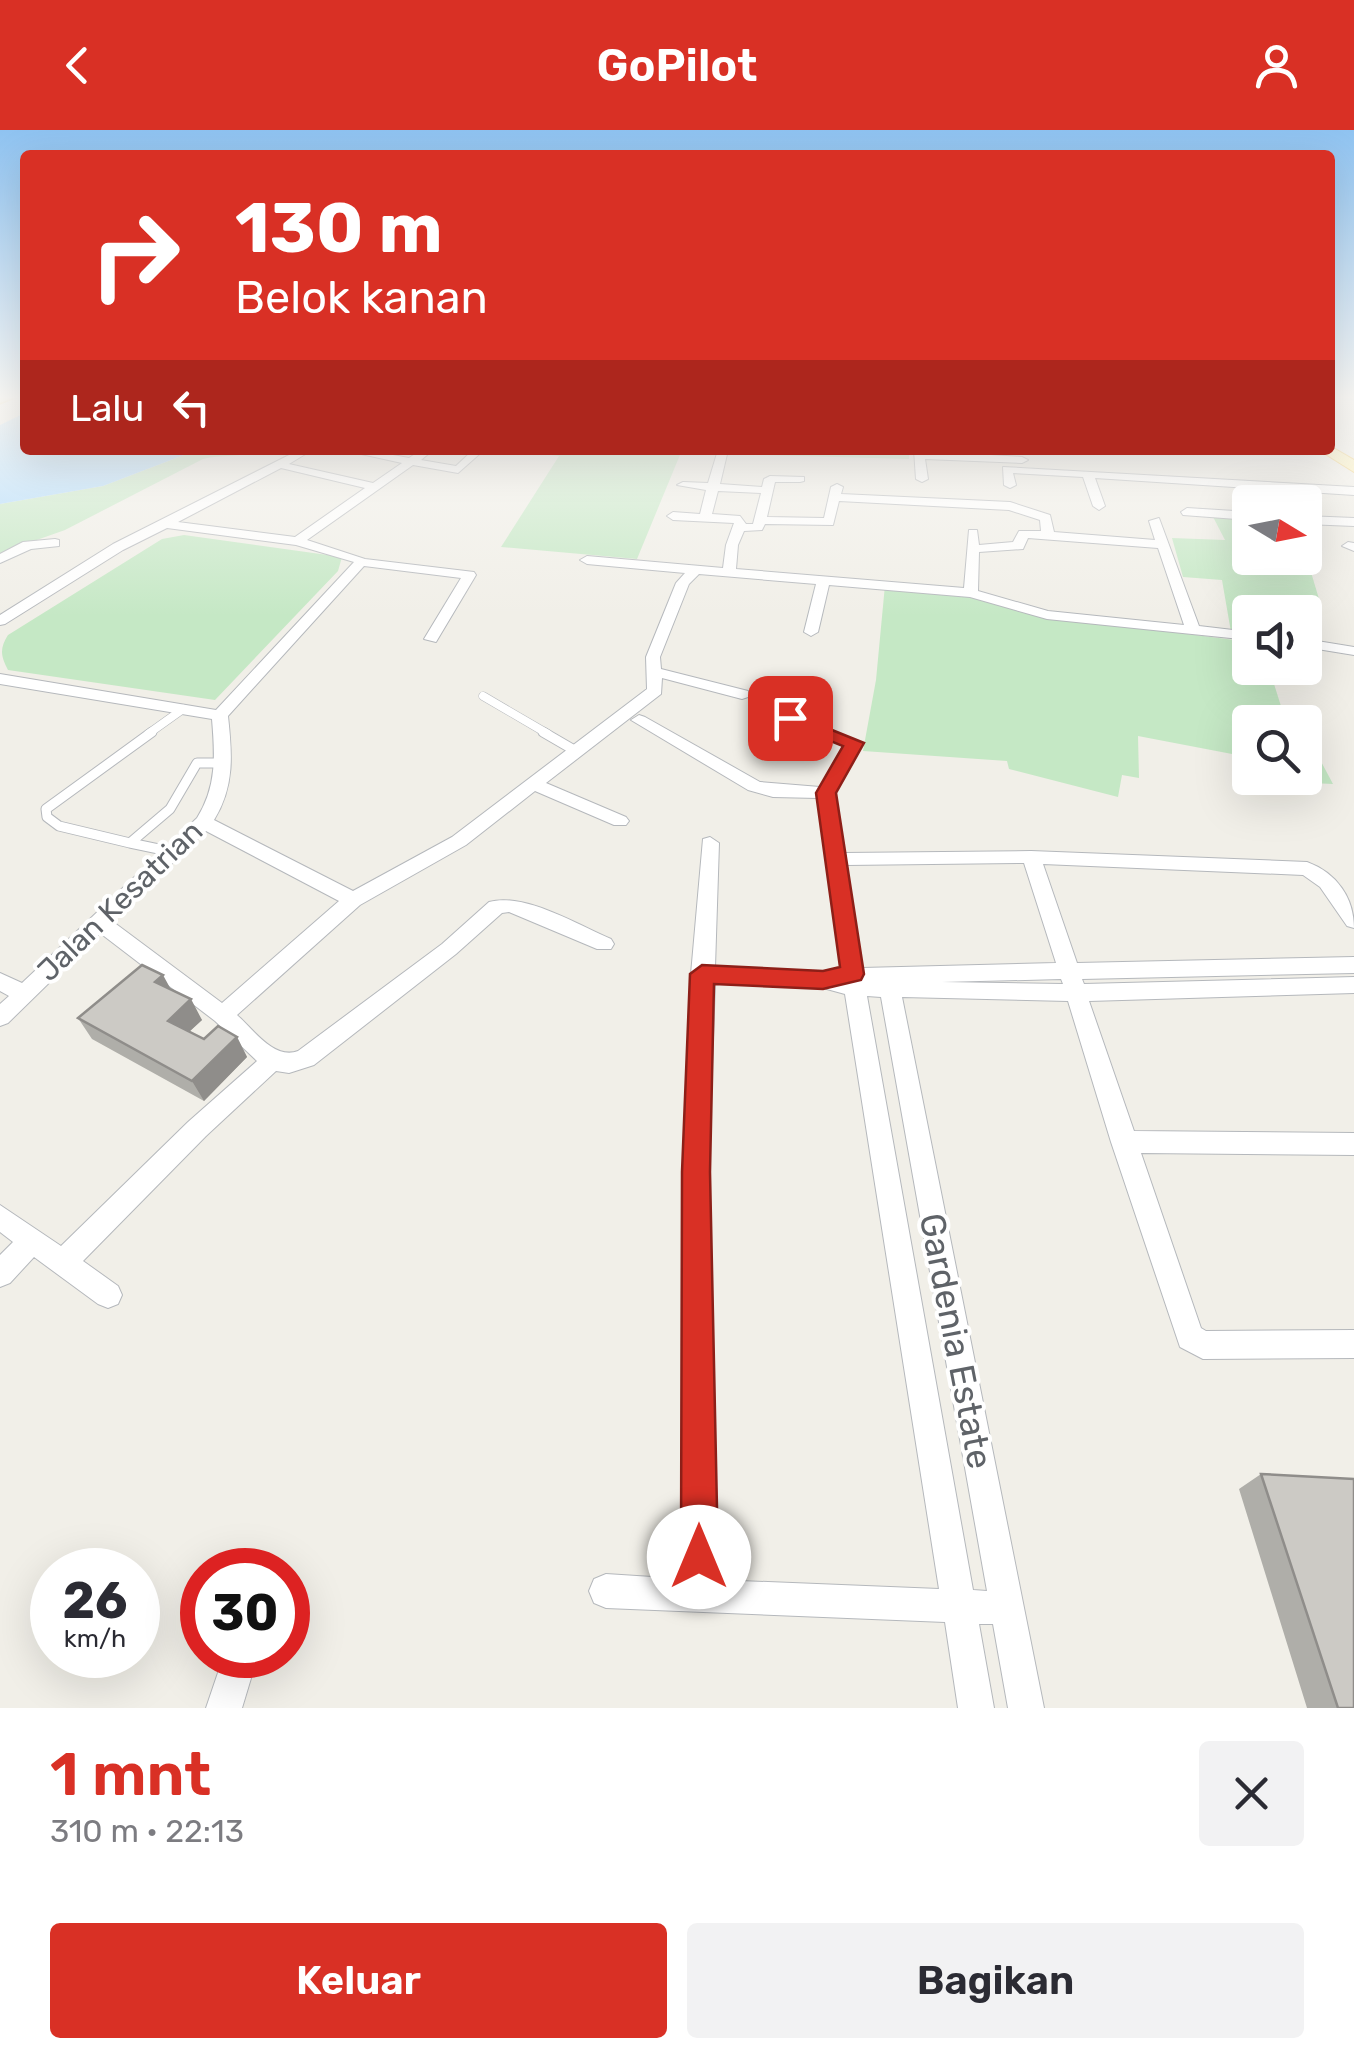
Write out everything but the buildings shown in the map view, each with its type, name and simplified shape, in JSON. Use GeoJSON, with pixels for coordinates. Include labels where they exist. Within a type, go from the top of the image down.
{"type":"FeatureCollection","features":[{"type":"Feature","properties":{"kind":"street"},"geometry":{"type":"LineString","coordinates":[[0,621],[118,547],[268,469]]}},
{"type":"Feature","properties":{"kind":"street"},"geometry":{"type":"LineString","coordinates":[[297,469],[374,487]]}},
{"type":"Feature","properties":{"kind":"street"},"geometry":{"type":"LineString","coordinates":[[297,542],[403,469]]}},
{"type":"Feature","properties":{"kind":"street"},"geometry":{"type":"LineString","coordinates":[[705,517],[719,469]]}},
{"type":"Feature","properties":{"kind":"street"},"geometry":{"type":"LineString","coordinates":[[923,469],[933,504]]}},
{"type":"Feature","properties":{"kind":"street"},"geometry":{"type":"LineString","coordinates":[[1007,469],[1010,486]]}},
{"type":"Feature","properties":{"kind":"street"},"geometry":{"type":"LineString","coordinates":[[1043,469],[1173,484],[1232,486]]}},
{"type":"Feature","properties":{"kind":"street"},"geometry":{"type":"LineString","coordinates":[[1087,473],[1100,506]]}},
{"type":"Feature","properties":{"kind":"street"},"geometry":{"type":"LineString","coordinates":[[739,528],[755,528],[770,479],[800,478]]}},
{"type":"Feature","properties":{"kind":"street"},"geometry":{"type":"LineString","coordinates":[[683,485],[761,490]]}},
{"type":"Feature","properties":{"kind":"street"},"geometry":{"type":"LineString","coordinates":[[1322,490],[1354,491]]}},
{"type":"Feature","properties":{"kind":"street"},"geometry":{"type":"LineString","coordinates":[[760,520],[829,522],[836,492],[933,504],[1023,509],[1048,522],[1045,534]]}},
{"type":"Feature","properties":{"kind":"street"},"geometry":{"type":"LineString","coordinates":[[1187,512],[1232,515]]}},
{"type":"Feature","properties":{"kind":"street"},"geometry":{"type":"LineString","coordinates":[[674,516],[740,522],[728,572]]}},
{"type":"Feature","properties":{"kind":"street"},"geometry":{"type":"LineString","coordinates":[[1155,521],[1192,628]]}},
{"type":"Feature","properties":{"kind":"street"},"geometry":{"type":"LineString","coordinates":[[1322,521],[1354,522]]}},
{"type":"Feature","properties":{"kind":"street"},"geometry":{"type":"LineString","coordinates":[[166,524],[297,542],[352,554],[361,562],[469,575],[431,639]]}},
{"type":"Feature","properties":{"kind":"street"},"geometry":{"type":"LineString","coordinates":[[971,593],[973,533]]}},
{"type":"Feature","properties":{"kind":"street"},"geometry":{"type":"LineString","coordinates":[[973,549],[1018,546],[1023,534],[1165,545]]}},
{"type":"Feature","properties":{"kind":"street"},"geometry":{"type":"LineString","coordinates":[[0,559],[28,546],[56,543]]}},
{"type":"Feature","properties":{"kind":"street"},"geometry":{"type":"LineString","coordinates":[[587,560],[971,593],[1047,615],[1232,634]]}},
{"type":"Feature","properties":{"kind":"street"},"geometry":{"type":"LineString","coordinates":[[0,679],[220,715],[361,562]]}},
{"type":"Feature","properties":{"kind":"street"},"geometry":{"type":"LineString","coordinates":[[223,1015],[352,900],[459,841],[655,690],[654,656],[683,583],[696,570]]}},
{"type":"Feature","properties":{"kind":"street"},"geometry":{"type":"LineString","coordinates":[[811,632],[824,580]]}},
{"type":"Feature","properties":{"kind":"street"},"geometry":{"type":"LineString","coordinates":[[1322,648],[1352,654]]}},
{"type":"Feature","properties":{"kind":"street"},"geometry":{"type":"LineString","coordinates":[[655,672],[742,694]]}},
{"type":"Feature","properties":{"kind":"street"},"geometry":{"type":"LineString","coordinates":[[639,720],[754,786],[773,792],[826,793],[854,743],[760,708]]}},
{"type":"Feature","properties":{"kind":"street","name":"Jalan Kesatrian"},"geometry":{"type":"LineString","coordinates":[[0,1017],[204,822],[220,799],[224,764],[220,715]]}},
{"type":"Feature","properties":{"kind":"street"},"geometry":{"type":"LineString","coordinates":[[531,782],[620,822]]}},
{"type":"Feature","properties":{"kind":"street","name":"Gardenia Estate"},"geometry":{"type":"LineString","coordinates":[[826,793],[976,1708]]}},
{"type":"Feature","properties":{"kind":"street"},"geometry":{"type":"LineString","coordinates":[[204,822],[352,900]]}},
{"type":"Feature","properties":{"kind":"street"},"geometry":{"type":"LineString","coordinates":[[700,1596],[696,1172],[710,842]]}},
{"type":"Feature","properties":{"kind":"street"},"geometry":{"type":"LineString","coordinates":[[838,859],[1031,856],[1307,869],[1327,882],[1354,921]]}},
{"type":"Feature","properties":{"kind":"street"},"geometry":{"type":"LineString","coordinates":[[1031,856],[1122,1142],[1190,1337],[1203,1344],[1354,1344]]}},
{"type":"Feature","properties":{"kind":"street"},"geometry":{"type":"LineString","coordinates":[[100,922],[223,1015],[272,1062],[289,1064],[306,1058],[502,905],[604,944]]}},
{"type":"Feature","properties":{"kind":"street"},"geometry":{"type":"LineString","coordinates":[[1070,982],[1354,966]]}},
{"type":"Feature","properties":{"kind":"street"},"geometry":{"type":"LineString","coordinates":[[702,974],[888,982],[1354,985]]}},
{"type":"Feature","properties":{"kind":"street"},"geometry":{"type":"LineString","coordinates":[[0,981],[24,994]]}},
{"type":"Feature","properties":{"kind":"street","name":"Gardenia Estate"},"geometry":{"type":"LineString","coordinates":[[888,982],[1026,1708]]}},
{"type":"Feature","properties":{"kind":"street"},"geometry":{"type":"LineString","coordinates":[[62,1264],[196,1129],[272,1062]]}},
{"type":"Feature","properties":{"kind":"street"},"geometry":{"type":"LineString","coordinates":[[1122,1142],[1354,1144]]}},
{"type":"Feature","properties":{"kind":"street"},"geometry":{"type":"LineString","coordinates":[[0,1217],[108,1295]]}},
{"type":"Feature","properties":{"kind":"street"},"geometry":{"type":"LineString","coordinates":[[0,1274],[30,1242]]}},
{"type":"Feature","properties":{"kind":"street"},"geometry":{"type":"LineString","coordinates":[[606,1591],[1006,1608]]}},
{"type":"Feature","properties":{"kind":"street"},"geometry":{"type":"LineString","coordinates":[[224,1708],[234,1678]]}},
{"type":"Feature","properties":{"kind":"lane"},"geometry":{"type":"LineString","coordinates":[[483,696],[574,750]]}},
{"type":"Feature","properties":{"kind":"lane"},"geometry":{"type":"LineString","coordinates":[[173,852],[60,826],[52,822],[46,810],[183,709]]}},
{"type":"Feature","properties":{"kind":"lane"},"geometry":{"type":"LineString","coordinates":[[130,843],[170,809],[196,763],[224,764]]}},
{"type":"Feature","properties":{"kind":"green space"},"geometry":{"type":"Polygon","coordinates":[[[148,469],[184,469],[65,530],[0,553],[0,504],[103,486],[148,469]]]}},
{"type":"Feature","properties":{"kind":"green space"},"geometry":{"type":"Polygon","coordinates":[[[551,469],[674,469],[637,559],[501,547],[551,469]]]}},
{"type":"Feature","properties":{"kind":"green space"},"geometry":{"type":"Polygon","coordinates":[[[1211,513],[1232,515],[1232,575],[1312,575],[1318,595],[1232,595],[1231,632],[1222,580],[1183,577],[1172,538],[1225,540],[1211,513]]]}},
{"type":"Feature","properties":{"kind":"green space"},"geometry":{"type":"Polygon","coordinates":[[[184,535],[342,557],[338,571],[215,700],[8,670],[2,652],[8,635],[162,539],[184,535]]]}},
{"type":"Feature","properties":{"kind":"green space"},"geometry":{"type":"Polygon","coordinates":[[[885,585],[970,595],[1055,617],[1232,640],[1232,685],[1274,685],[1281,705],[1232,705],[1232,754],[1138,736],[1139,778],[1122,775],[1118,797],[1009,769],[1007,761],[863,751],[876,680],[885,585]]]}},
{"type":"Feature","properties":{"kind":"green space"},"geometry":{"type":"Polygon","coordinates":[[[1322,763],[1333,784],[1322,784],[1322,763]]]}},
{"type":"Feature","properties":{"kind":"water"},"geometry":{"type":"Polygon","coordinates":[[[0,469],[148,469],[103,486],[0,504],[0,469]]]}},
{"type":"Feature","properties":{"kind":"route"},"geometry":{"type":"LineString","coordinates":[[699,1557],[696,1172],[702,974],[823,980],[852,974],[826,793],[854,743],[790,718]]}}]}
